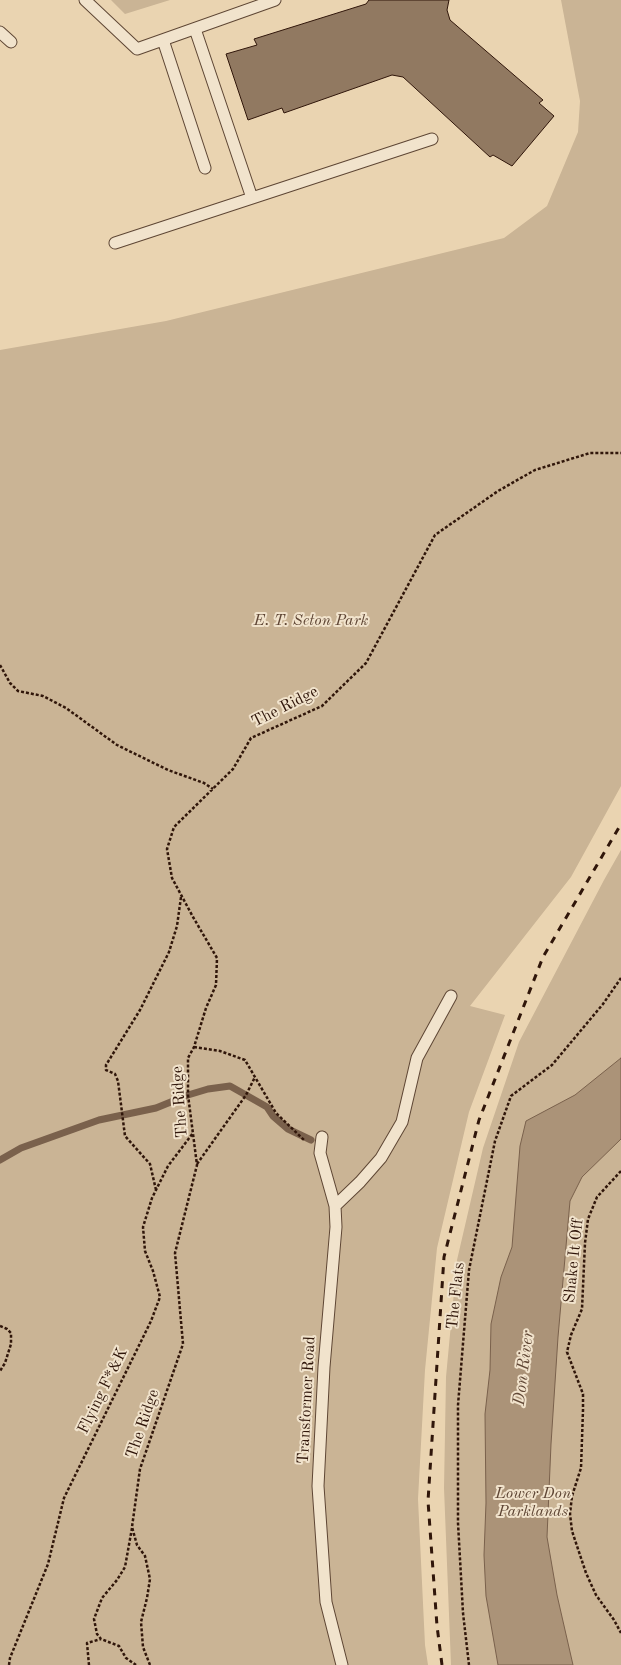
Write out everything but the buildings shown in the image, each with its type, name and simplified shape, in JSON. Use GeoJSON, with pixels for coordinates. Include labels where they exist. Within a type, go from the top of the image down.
{"type":"FeatureCollection","features":[{"type":"Feature","properties":{"kind":"lane"},"geometry":{"type":"LineString","coordinates":[[85,0],[137,49],[275,0]]}},
{"type":"Feature","properties":{"kind":"lane"},"geometry":{"type":"LineString","coordinates":[[195,28],[252,198]]}},
{"type":"Feature","properties":{"kind":"lane"},"geometry":{"type":"LineString","coordinates":[[0,32],[12,42]]}},
{"type":"Feature","properties":{"kind":"lane"},"geometry":{"type":"LineString","coordinates":[[163,40],[205,168]]}},
{"type":"Feature","properties":{"kind":"lane"},"geometry":{"type":"LineString","coordinates":[[115,243],[432,139]]}},
{"type":"Feature","properties":{"kind":"lane"},"geometry":{"type":"LineString","coordinates":[[335,1206],[360,1182],[381,1158],[402,1122],[417,1058],[451,996]]}},
{"type":"Feature","properties":{"kind":"lane","name":"Transformer Road"},"geometry":{"type":"LineString","coordinates":[[322,1137],[320,1153],[335,1206],[336,1227],[324,1367],[318,1486],[326,1602],[342,1665]]}},
{"type":"Feature","properties":{"kind":"path","name":"The Ridge"},"geometry":{"type":"LineString","coordinates":[[101,1639],[97,1634],[94,1619],[102,1598],[117,1580],[125,1567],[140,1469],[183,1344],[175,1254],[197,1164],[188,1095],[188,1058],[194,1047],[206,1008],[216,985],[217,958],[172,878],[167,849],[174,827],[233,769],[251,738],[322,706],[366,663],[436,535],[498,491],[535,470],[590,453],[621,453]]}},
{"type":"Feature","properties":{"kind":"path"},"geometry":{"type":"LineString","coordinates":[[0,665],[10,683],[18,691],[43,696],[66,708],[117,746],[213,789]]}},
{"type":"Feature","properties":{"kind":"path"},"geometry":{"type":"LineString","coordinates":[[156,1190],[150,1164],[125,1136],[118,1081],[115,1074],[106,1070],[106,1065],[147,997],[169,952],[177,926],[182,897]]}},
{"type":"Feature","properties":{"kind":"path","name":"The Flats"},"geometry":{"type":"LineString","coordinates":[[469,1665],[463,1613],[458,1523],[458,1405],[469,1270],[495,1141],[511,1096],[552,1064],[603,1004],[621,978]]}},
{"type":"Feature","properties":{"kind":"path"},"geometry":{"type":"LineString","coordinates":[[194,1047],[220,1051],[245,1060],[276,1114],[294,1132],[320,1153]]}},
{"type":"Feature","properties":{"kind":"path","name":"The Ridge"},"geometry":{"type":"LineString","coordinates":[[197,1164],[246,1095],[255,1077]]}},
{"type":"Feature","properties":{"kind":"path","name":"Flying F*&K"},"geometry":{"type":"LineString","coordinates":[[9,1665],[10,1658],[48,1564],[64,1498],[151,1321],[160,1297],[153,1271],[145,1251],[143,1227],[156,1190],[168,1166],[193,1133]]}},
{"type":"Feature","properties":{"kind":"path","name":"Shake It Off"},"geometry":{"type":"LineString","coordinates":[[621,1171],[597,1198],[588,1219],[585,1243],[582,1309],[571,1335],[567,1352],[583,1394],[584,1410],[581,1468],[572,1496],[570,1514],[572,1531],[586,1573],[596,1595],[614,1620],[621,1633]]}},
{"type":"Feature","properties":{"kind":"path"},"geometry":{"type":"LineString","coordinates":[[0,1326],[7,1328],[10,1333],[11,1344],[5,1363],[0,1371]]}},
{"type":"Feature","properties":{"kind":"path","name":"The Ridge"},"geometry":{"type":"LineString","coordinates":[[132,1527],[138,1545],[145,1556],[150,1579],[147,1598],[140,1622],[143,1647],[150,1665]]}},
{"type":"Feature","properties":{"kind":"path"},"geometry":{"type":"LineString","coordinates":[[89,1665],[87,1643],[101,1639],[119,1646],[126,1658],[136,1665]]}},
{"type":"Feature","properties":{"kind":"green space"},"geometry":{"type":"Polygon","coordinates":[[[111,0],[170,0],[125,14],[111,0]]]}},
{"type":"Feature","properties":{"kind":"green space","name":"E. T. Seton Park"},"geometry":{"type":"Polygon","coordinates":[[[561,0],[621,0],[621,786],[571,877],[470,1006],[505,1015],[469,1112],[437,1248],[425,1370],[418,1499],[425,1645],[428,1665],[0,1665],[0,350],[166,321],[504,238],[547,206],[578,132],[580,101],[561,0]]]}},
{"type":"Feature","properties":{"kind":"green space","name":"Lower Don Parklands"},"geometry":{"type":"Polygon","coordinates":[[[621,850],[621,1665],[451,1665],[444,1488],[446,1377],[457,1260],[483,1148],[519,1042],[621,850]]]}},
{"type":"Feature","properties":{"kind":"water","name":"Don River"},"geometry":{"type":"Polygon","coordinates":[[[621,1058],[621,1139],[582,1177],[570,1201],[558,1337],[547,1537],[557,1595],[573,1665],[498,1665],[486,1596],[484,1555],[486,1503],[485,1414],[490,1370],[491,1324],[501,1277],[512,1247],[520,1146],[526,1121],[575,1095],[621,1058]]]}},
{"type":"Feature","properties":{"kind":"waterway"},"geometry":{"type":"LineString","coordinates":[[0,1160],[21,1148],[99,1120],[156,1108],[188,1095],[208,1089],[230,1086],[267,1107],[273,1116],[288,1129],[311,1140]]}},
{"type":"Feature","properties":{"kind":"railway"},"geometry":{"type":"LineString","coordinates":[[442,1665],[437,1626],[428,1501],[444,1257],[479,1120],[543,957],[621,824]]}}]}
